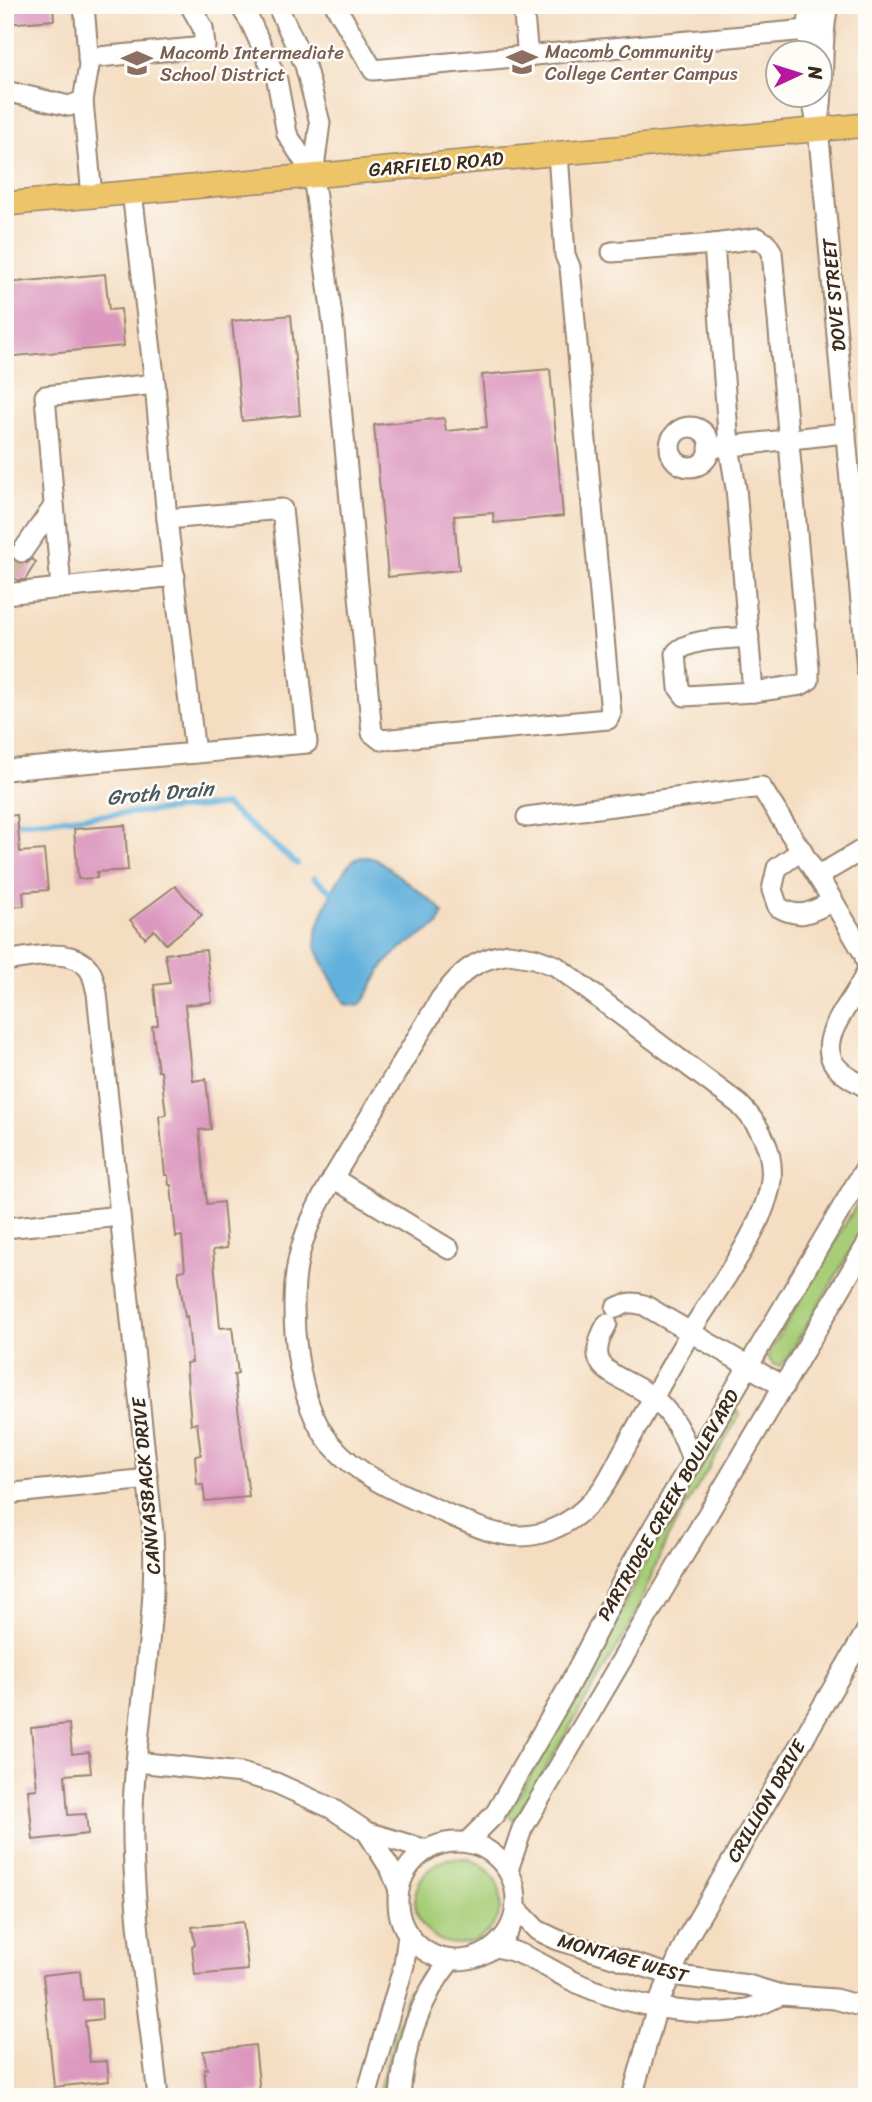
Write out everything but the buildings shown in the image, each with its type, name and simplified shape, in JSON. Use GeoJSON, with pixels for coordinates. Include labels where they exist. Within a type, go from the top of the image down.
{"type":"FeatureCollection","features":[{"type":"Feature","properties":{"kind":"main road","name":"GARFIELD ROAD"},"geometry":{"type":"LineString","coordinates":[[5,204],[867,125]]}},
{"type":"Feature","properties":{"kind":"street"},"geometry":{"type":"LineString","coordinates":[[84,5],[89,66],[83,102],[92,196]]}},
{"type":"Feature","properties":{"kind":"street"},"geometry":{"type":"LineString","coordinates":[[88,58],[205,47],[202,28],[190,5]]}},
{"type":"Feature","properties":{"kind":"street"},"geometry":{"type":"LineString","coordinates":[[240,5],[277,80],[287,134],[313,175]]}},
{"type":"Feature","properties":{"kind":"street"},"geometry":{"type":"LineString","coordinates":[[277,5],[305,65],[320,124],[313,175],[329,280],[338,365],[372,733],[381,740],[608,719],[611,713],[570,268],[565,254],[558,153]]}},
{"type":"Feature","properties":{"kind":"street"},"geometry":{"type":"LineString","coordinates":[[335,5],[373,70],[807,30]]}},
{"type":"Feature","properties":{"kind":"street"},"geometry":{"type":"LineString","coordinates":[[523,5],[528,57]]}},
{"type":"Feature","properties":{"kind":"street"},"geometry":{"type":"LineString","coordinates":[[807,38],[811,5]]}},
{"type":"Feature","properties":{"kind":"street","name":"DOVE STREET"},"geometry":{"type":"LineString","coordinates":[[818,129],[823,93],[823,27],[828,5]]}},
{"type":"Feature","properties":{"kind":"street"},"geometry":{"type":"LineString","coordinates":[[5,91],[69,106],[83,102]]}},
{"type":"Feature","properties":{"kind":"street","name":"DOVE STREET"},"geometry":{"type":"LineString","coordinates":[[814,108],[818,129],[846,433],[861,533],[867,670]]}},
{"type":"Feature","properties":{"kind":"street"},"geometry":{"type":"LineString","coordinates":[[132,192],[194,753]]}},
{"type":"Feature","properties":{"kind":"street"},"geometry":{"type":"LineString","coordinates":[[612,252],[758,238],[767,244],[772,252],[809,680],[801,685],[753,692],[685,696],[679,688],[676,653],[682,646],[749,637]]}},
{"type":"Feature","properties":{"kind":"street"},"geometry":{"type":"LineString","coordinates":[[714,244],[753,692]]}},
{"type":"Feature","properties":{"kind":"street"},"geometry":{"type":"LineString","coordinates":[[61,588],[45,396],[155,384]]}},
{"type":"Feature","properties":{"kind":"street"},"geometry":{"type":"LineString","coordinates":[[709,448],[846,433]]}},
{"type":"Feature","properties":{"kind":"street"},"geometry":{"type":"LineString","coordinates":[[22,552],[54,506]]}},
{"type":"Feature","properties":{"kind":"street"},"geometry":{"type":"LineString","coordinates":[[5,770],[307,743],[282,509],[167,519]]}},
{"type":"Feature","properties":{"kind":"street"},"geometry":{"type":"LineString","coordinates":[[7,587],[61,588],[175,576]]}},
{"type":"Feature","properties":{"kind":"street"},"geometry":{"type":"LineString","coordinates":[[527,817],[761,787],[864,954],[867,968],[863,982],[831,1031],[829,1046],[832,1060],[841,1072],[867,1088]]}},
{"type":"Feature","properties":{"kind":"street"},"geometry":{"type":"LineString","coordinates":[[818,876],[867,847]]}},
{"type":"Feature","properties":{"kind":"street"},"geometry":{"type":"LineString","coordinates":[[802,850],[777,868],[772,890],[778,907],[793,915],[808,914],[833,901]]}},
{"type":"Feature","properties":{"kind":"street"},"geometry":{"type":"LineString","coordinates":[[509,954],[534,958],[556,966],[739,1104],[752,1117],[762,1134],[769,1156],[771,1177],[762,1216],[691,1332],[601,1489],[586,1508],[570,1521],[527,1537],[506,1537],[487,1531],[399,1493],[364,1474],[329,1441],[316,1421],[303,1382],[294,1316],[298,1260],[318,1202],[441,998],[455,979],[472,965],[488,957],[509,954]]}},
{"type":"Feature","properties":{"kind":"street","name":"CANVASBACK DRIVE"},"geometry":{"type":"LineString","coordinates":[[5,961],[70,957],[84,963],[93,975],[97,993],[155,1566],[133,1806],[135,1879],[158,2097]]}},
{"type":"Feature","properties":{"kind":"street","name":"PARTRIDGE CREEK BOULEVARD"},"geometry":{"type":"LineString","coordinates":[[467,1842],[486,1825],[508,1792],[565,1693],[631,1565],[867,1165]]}},
{"type":"Feature","properties":{"kind":"street"},"geometry":{"type":"LineString","coordinates":[[333,1178],[449,1249]]}},
{"type":"Feature","properties":{"kind":"street"},"geometry":{"type":"LineString","coordinates":[[5,1228],[120,1216]]}},
{"type":"Feature","properties":{"kind":"street","name":"PARTRIDGE CREEK BOULEVARD"},"geometry":{"type":"LineString","coordinates":[[508,1870],[522,1829],[867,1244]]}},
{"type":"Feature","properties":{"kind":"street"},"geometry":{"type":"LineString","coordinates":[[692,1461],[687,1442],[670,1413],[653,1398],[605,1369],[599,1361],[597,1341],[612,1316],[625,1303],[645,1305],[784,1387]]}},
{"type":"Feature","properties":{"kind":"street"},"geometry":{"type":"LineString","coordinates":[[5,1494],[148,1479]]}},
{"type":"Feature","properties":{"kind":"street","name":"CRILLION DRIVE"},"geometry":{"type":"LineString","coordinates":[[632,2097],[657,2007],[687,1938],[867,1630]]}},
{"type":"Feature","properties":{"kind":"street"},"geometry":{"type":"LineString","coordinates":[[137,1762],[241,1773],[276,1783],[331,1808],[367,1832],[427,1850]]}},
{"type":"Feature","properties":{"kind":"street"},"geometry":{"type":"LineString","coordinates":[[367,1832],[391,1870],[399,1890]]}},
{"type":"Feature","properties":{"kind":"street"},"geometry":{"type":"LineString","coordinates":[[446,1842],[467,1842],[491,1852],[508,1870],[515,1888],[516,1908],[505,1936],[495,1947],[474,1958],[450,1960],[420,1947],[408,1935],[401,1921],[399,1890],[408,1867],[427,1850],[446,1842]]}},
{"type":"Feature","properties":{"kind":"street","name":"MONTAGE WEST"},"geometry":{"type":"LineString","coordinates":[[516,1908],[537,1930],[558,1940],[671,1975],[748,1985],[781,1995],[835,1999],[867,2008]]}},
{"type":"Feature","properties":{"kind":"street"},"geometry":{"type":"LineString","coordinates":[[366,2097],[404,1965],[408,1935]]}},
{"type":"Feature","properties":{"kind":"street","name":"MONTAGE WEST"},"geometry":{"type":"LineString","coordinates":[[495,1947],[523,1954],[576,1983],[657,2007],[690,2012],[748,2009],[781,1995]]}},
{"type":"Feature","properties":{"kind":"street"},"geometry":{"type":"LineString","coordinates":[[400,2097],[407,2052],[417,2019],[432,1985],[450,1960]]}},
{"type":"Feature","properties":{"kind":"green space"},"geometry":{"type":"Polygon","coordinates":[[[867,1187],[867,1223],[785,1362],[780,1366],[774,1365],[768,1358],[769,1353],[867,1187]]]}},
{"type":"Feature","properties":{"kind":"green space"},"geometry":{"type":"Polygon","coordinates":[[[738,1410],[740,1415],[668,1537],[633,1620],[515,1820],[507,1815],[568,1713],[643,1567],[734,1411],[738,1410]]]}},
{"type":"Feature","properties":{"kind":"green space"},"geometry":{"type":"Polygon","coordinates":[[[458,1858],[475,1861],[489,1870],[498,1884],[501,1901],[498,1918],[489,1932],[475,1941],[458,1944],[441,1941],[427,1932],[418,1918],[415,1901],[418,1884],[427,1870],[441,1861],[458,1858]]]}},
{"type":"Feature","properties":{"kind":"green space"},"geometry":{"type":"Polygon","coordinates":[[[408,1990],[416,1993],[400,2039],[389,2097],[377,2097],[408,1990]]]}},
{"type":"Feature","properties":{"kind":"water"},"geometry":{"type":"Polygon","coordinates":[[[367,857],[378,860],[439,907],[443,913],[438,925],[400,949],[384,965],[358,1006],[345,1004],[321,960],[316,938],[323,913],[343,873],[356,859],[367,857]]]}},
{"type":"Feature","properties":{"kind":"waterway","name":"Groth Drain"},"geometry":{"type":"LineString","coordinates":[[10,823],[225,805],[297,864]]}},
{"type":"Feature","properties":{"kind":"waterway","name":"Groth Drain"},"geometry":{"type":"LineString","coordinates":[[314,878],[333,893]]}},
{"type":"Feature","properties":{"kind":"tunnel"},"geometry":{"type":"LineString","coordinates":[[7,574],[22,552]]}},
{"type":"Feature","properties":{"kind":"place","name":"Macomb Community College Center Campus"},"geometry":{"type":"Point","coordinates":[522,62]}},
{"type":"Feature","properties":{"kind":"place","name":"Macomb Intermediate School District"},"geometry":{"type":"Point","coordinates":[137,63]}}]}
